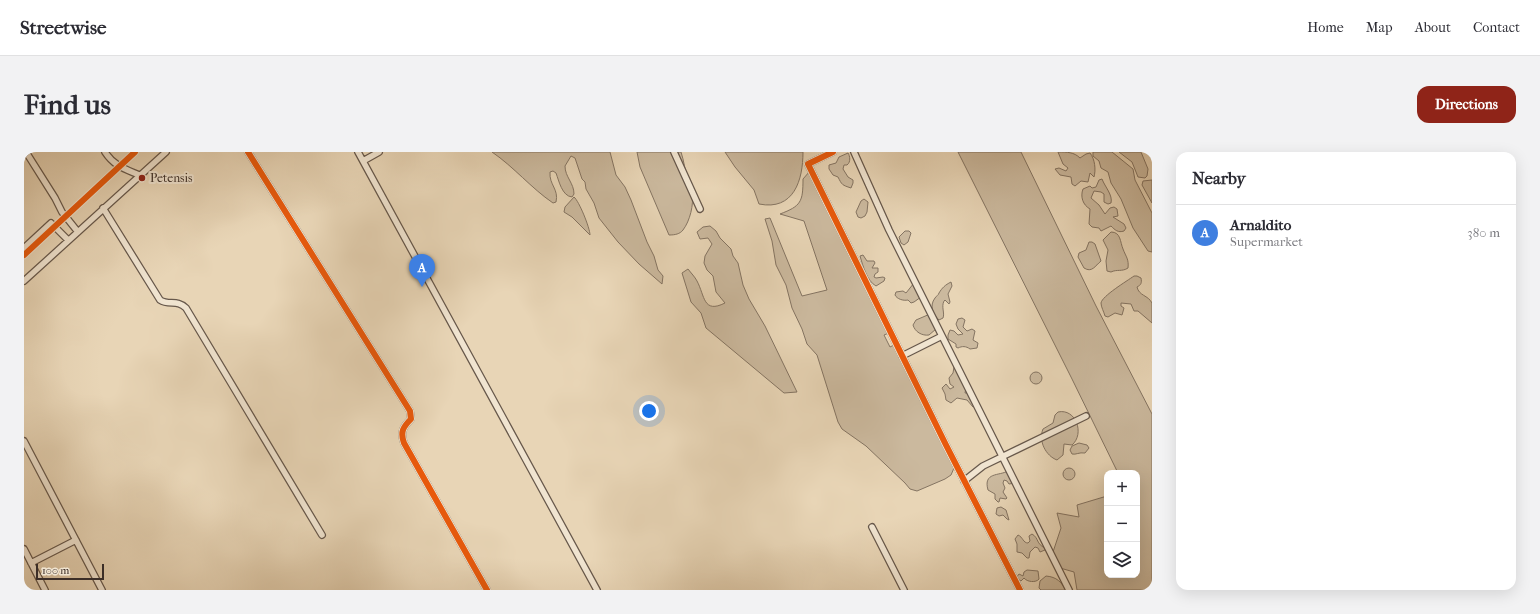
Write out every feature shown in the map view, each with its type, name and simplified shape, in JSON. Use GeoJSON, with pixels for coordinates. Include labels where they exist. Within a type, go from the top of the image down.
{"type":"FeatureCollection","features":[{"type":"Feature","properties":{"kind":"street"},"geometry":{"type":"LineString","coordinates":[[26,152],[55,198],[62,212],[78,232]]}},
{"type":"Feature","properties":{"kind":"street"},"geometry":{"type":"LineString","coordinates":[[105,152],[111,161],[116,165],[139,175]]}},
{"type":"Feature","properties":{"kind":"street"},"geometry":{"type":"LineString","coordinates":[[24,281],[166,152]]}},
{"type":"Feature","properties":{"kind":"street"},"geometry":{"type":"LineString","coordinates":[[248,152],[410,411],[411,419],[404,425],[402,432],[404,443],[487,590]]}},
{"type":"Feature","properties":{"kind":"street"},"geometry":{"type":"LineString","coordinates":[[358,152],[598,590]]}},
{"type":"Feature","properties":{"kind":"street"},"geometry":{"type":"LineString","coordinates":[[363,161],[379,152]]}},
{"type":"Feature","properties":{"kind":"street"},"geometry":{"type":"LineString","coordinates":[[674,152],[700,209]]}},
{"type":"Feature","properties":{"kind":"street"},"geometry":{"type":"LineString","coordinates":[[832,152],[808,164],[964,481],[1020,590]]}},
{"type":"Feature","properties":{"kind":"street"},"geometry":{"type":"LineString","coordinates":[[854,152],[889,230],[1069,590]]}},
{"type":"Feature","properties":{"kind":"street"},"geometry":{"type":"LineString","coordinates":[[103,208],[160,300],[163,302],[178,303],[186,308],[322,535]]}},
{"type":"Feature","properties":{"kind":"street"},"geometry":{"type":"LineString","coordinates":[[24,248],[51,224],[68,240]]}},
{"type":"Feature","properties":{"kind":"street"},"geometry":{"type":"LineString","coordinates":[[902,356],[942,336]]}},
{"type":"Feature","properties":{"kind":"street"},"geometry":{"type":"LineString","coordinates":[[964,481],[976,470],[1002,456],[1086,416]]}},
{"type":"Feature","properties":{"kind":"street"},"geometry":{"type":"LineString","coordinates":[[24,441],[102,590]]}},
{"type":"Feature","properties":{"kind":"street"},"geometry":{"type":"LineString","coordinates":[[872,527],[904,590]]}},
{"type":"Feature","properties":{"kind":"street"},"geometry":{"type":"LineString","coordinates":[[31,563],[76,540]]}},
{"type":"Feature","properties":{"kind":"street"},"geometry":{"type":"LineString","coordinates":[[24,549],[45,590]]}},
{"type":"Feature","properties":{"kind":"shaded area"},"geometry":{"type":"Polygon","coordinates":[[[492,152],[610,152],[616,175],[625,187],[654,256],[658,270],[663,276],[662,284],[639,264],[618,242],[599,218],[594,203],[586,189],[585,182],[582,179],[575,158],[571,156],[565,166],[566,173],[574,190],[572,197],[563,191],[556,173],[553,171],[550,172],[557,198],[556,202],[553,203],[492,152]]]}},
{"type":"Feature","properties":{"kind":"shaded area"},"geometry":{"type":"Polygon","coordinates":[[[637,152],[681,152],[687,181],[692,194],[692,203],[688,222],[679,233],[669,235],[640,167],[637,152]]]}},
{"type":"Feature","properties":{"kind":"shaded area"},"geometry":{"type":"Polygon","coordinates":[[[725,152],[803,152],[803,163],[798,183],[794,191],[781,203],[771,205],[759,204],[754,190],[725,152]]]}},
{"type":"Feature","properties":{"kind":"shaded area"},"geometry":{"type":"Polygon","coordinates":[[[958,152],[1021,152],[1096,306],[1152,414],[1152,590],[1077,590],[1074,572],[1060,568],[1052,555],[1061,528],[1057,513],[1079,517],[1077,505],[1104,497],[1104,578],[1140,578],[1140,470],[1117,470],[958,152]]]}},
{"type":"Feature","properties":{"kind":"shaded area"},"geometry":{"type":"Polygon","coordinates":[[[1058,152],[1073,153],[1080,158],[1090,153],[1095,165],[1094,177],[1090,173],[1088,182],[1081,181],[1075,186],[1072,184],[1071,177],[1060,175],[1055,169],[1059,168],[1066,171],[1068,168],[1063,164],[1058,152]]]}},
{"type":"Feature","properties":{"kind":"shaded area"},"geometry":{"type":"Polygon","coordinates":[[[1093,152],[1112,152],[1133,169],[1135,180],[1152,213],[1152,252],[1148,251],[1133,228],[1121,199],[1111,183],[1108,172],[1101,168],[1099,161],[1093,156],[1093,152]]]}},
{"type":"Feature","properties":{"kind":"shaded area"},"geometry":{"type":"Polygon","coordinates":[[[1119,152],[1141,152],[1148,169],[1147,176],[1145,178],[1138,177],[1132,162],[1119,152]]]}},
{"type":"Feature","properties":{"kind":"shaded area"},"geometry":{"type":"Polygon","coordinates":[[[848,153],[850,161],[847,165],[844,165],[843,169],[848,177],[853,180],[851,188],[840,182],[838,177],[833,175],[829,169],[829,165],[836,163],[839,157],[848,153]]]}},
{"type":"Feature","properties":{"kind":"shaded area"},"geometry":{"type":"Polygon","coordinates":[[[810,171],[889,333],[884,335],[890,347],[896,344],[954,468],[951,475],[945,479],[917,491],[910,489],[866,446],[842,429],[838,422],[817,355],[807,344],[792,308],[786,285],[776,265],[772,241],[765,219],[770,218],[802,296],[827,290],[804,221],[780,214],[797,205],[801,198],[803,179],[810,171]]]}},
{"type":"Feature","properties":{"kind":"shaded area"},"geometry":{"type":"Polygon","coordinates":[[[1102,179],[1110,194],[1111,203],[1108,204],[1104,202],[1104,194],[1101,192],[1094,191],[1091,198],[1099,205],[1105,214],[1110,208],[1114,207],[1117,209],[1118,216],[1113,217],[1124,224],[1126,228],[1122,232],[1115,230],[1111,226],[1101,231],[1099,228],[1092,227],[1089,224],[1090,209],[1083,200],[1083,189],[1090,186],[1092,188],[1096,187],[1099,180],[1102,179]]]}},
{"type":"Feature","properties":{"kind":"shaded area"},"geometry":{"type":"Polygon","coordinates":[[[1152,180],[1152,203],[1142,185],[1143,181],[1152,180]]]}},
{"type":"Feature","properties":{"kind":"shaded area"},"geometry":{"type":"Polygon","coordinates":[[[574,197],[584,215],[590,235],[572,217],[564,212],[565,207],[574,197]]]}},
{"type":"Feature","properties":{"kind":"shaded area"},"geometry":{"type":"Polygon","coordinates":[[[864,199],[868,202],[867,212],[865,216],[861,218],[858,217],[856,212],[861,201],[864,199]]]}},
{"type":"Feature","properties":{"kind":"shaded area"},"geometry":{"type":"Polygon","coordinates":[[[710,226],[731,249],[733,256],[738,263],[743,285],[749,299],[765,326],[797,392],[784,393],[706,328],[701,313],[691,302],[682,273],[688,269],[696,280],[706,302],[709,305],[718,306],[725,303],[716,292],[713,276],[707,270],[704,263],[705,256],[712,244],[708,238],[700,239],[697,232],[703,227],[710,226]]]}},
{"type":"Feature","properties":{"kind":"shaded area"},"geometry":{"type":"Polygon","coordinates":[[[905,231],[909,231],[911,233],[908,242],[904,245],[901,243],[899,237],[905,231]]]}},
{"type":"Feature","properties":{"kind":"shaded area"},"geometry":{"type":"Polygon","coordinates":[[[1111,232],[1117,234],[1120,238],[1128,260],[1128,268],[1111,272],[1107,271],[1106,261],[1108,250],[1103,240],[1111,232]]]}},
{"type":"Feature","properties":{"kind":"shaded area"},"geometry":{"type":"Polygon","coordinates":[[[1089,242],[1095,244],[1101,261],[1089,270],[1084,268],[1078,257],[1079,253],[1086,250],[1089,242]]]}},
{"type":"Feature","properties":{"kind":"shaded area"},"geometry":{"type":"Polygon","coordinates":[[[863,255],[867,261],[874,261],[875,263],[872,268],[878,268],[878,272],[874,277],[885,278],[884,281],[876,286],[870,281],[866,273],[860,256],[863,255]]]}},
{"type":"Feature","properties":{"kind":"shaded area"},"geometry":{"type":"Polygon","coordinates":[[[1134,276],[1141,278],[1141,284],[1137,287],[1138,290],[1152,303],[1152,323],[1138,311],[1134,311],[1131,304],[1121,303],[1121,306],[1124,308],[1122,315],[1115,313],[1108,317],[1105,316],[1101,305],[1102,300],[1134,276]]]}},
{"type":"Feature","properties":{"kind":"shaded area"},"geometry":{"type":"Polygon","coordinates":[[[951,282],[952,286],[948,294],[950,302],[949,304],[945,300],[944,301],[943,318],[939,320],[934,313],[932,304],[943,288],[951,282]]]}},
{"type":"Feature","properties":{"kind":"shaded area"},"geometry":{"type":"Polygon","coordinates":[[[914,283],[921,297],[911,303],[908,300],[897,298],[895,295],[896,292],[903,291],[906,293],[914,283]]]}},
{"type":"Feature","properties":{"kind":"shaded area"},"geometry":{"type":"Polygon","coordinates":[[[930,314],[936,329],[929,335],[919,333],[915,330],[913,325],[916,320],[930,314]]]}},
{"type":"Feature","properties":{"kind":"shaded area"},"geometry":{"type":"Polygon","coordinates":[[[962,318],[965,320],[963,327],[967,331],[972,329],[975,331],[973,340],[978,343],[977,348],[958,348],[956,347],[956,344],[948,339],[950,330],[954,331],[958,335],[963,334],[958,329],[956,324],[958,319],[962,318]]]}},
{"type":"Feature","properties":{"kind":"shaded area"},"geometry":{"type":"Polygon","coordinates":[[[954,367],[956,367],[961,381],[966,388],[965,393],[969,393],[975,406],[973,407],[967,400],[957,398],[951,403],[946,400],[942,388],[946,384],[950,389],[954,387],[950,384],[949,378],[953,373],[954,367]]]}},
{"type":"Feature","properties":{"kind":"shaded area"},"geometry":{"type":"Polygon","coordinates":[[[1034,372],[1038,372],[1042,378],[1038,384],[1034,384],[1030,380],[1030,376],[1034,372]]]}},
{"type":"Feature","properties":{"kind":"shaded area"},"geometry":{"type":"Polygon","coordinates":[[[1058,412],[1070,414],[1074,418],[1077,423],[1078,435],[1072,445],[1064,444],[1063,455],[1057,460],[1046,452],[1042,443],[1042,434],[1043,429],[1053,423],[1055,415],[1058,412]]]}},
{"type":"Feature","properties":{"kind":"shaded area"},"geometry":{"type":"Polygon","coordinates":[[[1079,443],[1087,445],[1089,448],[1085,453],[1072,454],[1070,450],[1072,446],[1079,443]]]}},
{"type":"Feature","properties":{"kind":"shaded area"},"geometry":{"type":"Polygon","coordinates":[[[1067,468],[1071,468],[1075,474],[1071,480],[1067,480],[1063,476],[1063,472],[1067,468]]]}},
{"type":"Feature","properties":{"kind":"shaded area"},"geometry":{"type":"Polygon","coordinates":[[[1008,471],[1015,483],[1009,484],[1004,480],[1003,483],[1005,488],[1003,492],[1007,498],[1000,498],[998,502],[995,499],[995,494],[988,490],[988,480],[990,477],[1008,471]]]}},
{"type":"Feature","properties":{"kind":"shaded area"},"geometry":{"type":"Polygon","coordinates":[[[1001,507],[1006,510],[1009,520],[1003,515],[999,516],[996,514],[997,508],[1001,507]]]}},
{"type":"Feature","properties":{"kind":"shaded area"},"geometry":{"type":"Polygon","coordinates":[[[1032,534],[1036,537],[1040,545],[1045,548],[1045,550],[1040,552],[1038,548],[1035,547],[1030,552],[1029,558],[1027,558],[1022,553],[1017,552],[1017,544],[1015,539],[1018,535],[1028,543],[1030,541],[1029,536],[1032,534]]]}},
{"type":"Feature","properties":{"kind":"shaded area"},"geometry":{"type":"Polygon","coordinates":[[[1027,570],[1038,571],[1039,579],[1032,582],[1024,578],[1021,581],[1016,578],[1019,574],[1023,576],[1024,572],[1027,570]]]}},
{"type":"Feature","properties":{"kind":"shaded area"},"geometry":{"type":"Polygon","coordinates":[[[1046,576],[1053,577],[1058,580],[1066,590],[1041,590],[1039,588],[1040,581],[1046,576]]]}},
{"type":"Feature","properties":{"kind":"cycle path"},"geometry":{"type":"LineString","coordinates":[[24,255],[135,152]]}},
{"type":"Feature","properties":{"kind":"cycle path"},"geometry":{"type":"LineString","coordinates":[[248,152],[410,411],[411,419],[404,427],[402,433],[404,443],[487,590]]}},
{"type":"Feature","properties":{"kind":"cycle path"},"geometry":{"type":"LineString","coordinates":[[833,152],[808,164],[946,445],[1020,590]]}},
{"type":"Feature","properties":{"kind":"place","name":"Petensis"},"geometry":{"type":"Point","coordinates":[142,178]}},
{"type":"Feature","properties":{"kind":"place","name":"Arnaldito"},"geometry":{"type":"Point","coordinates":[422,287]}}]}
